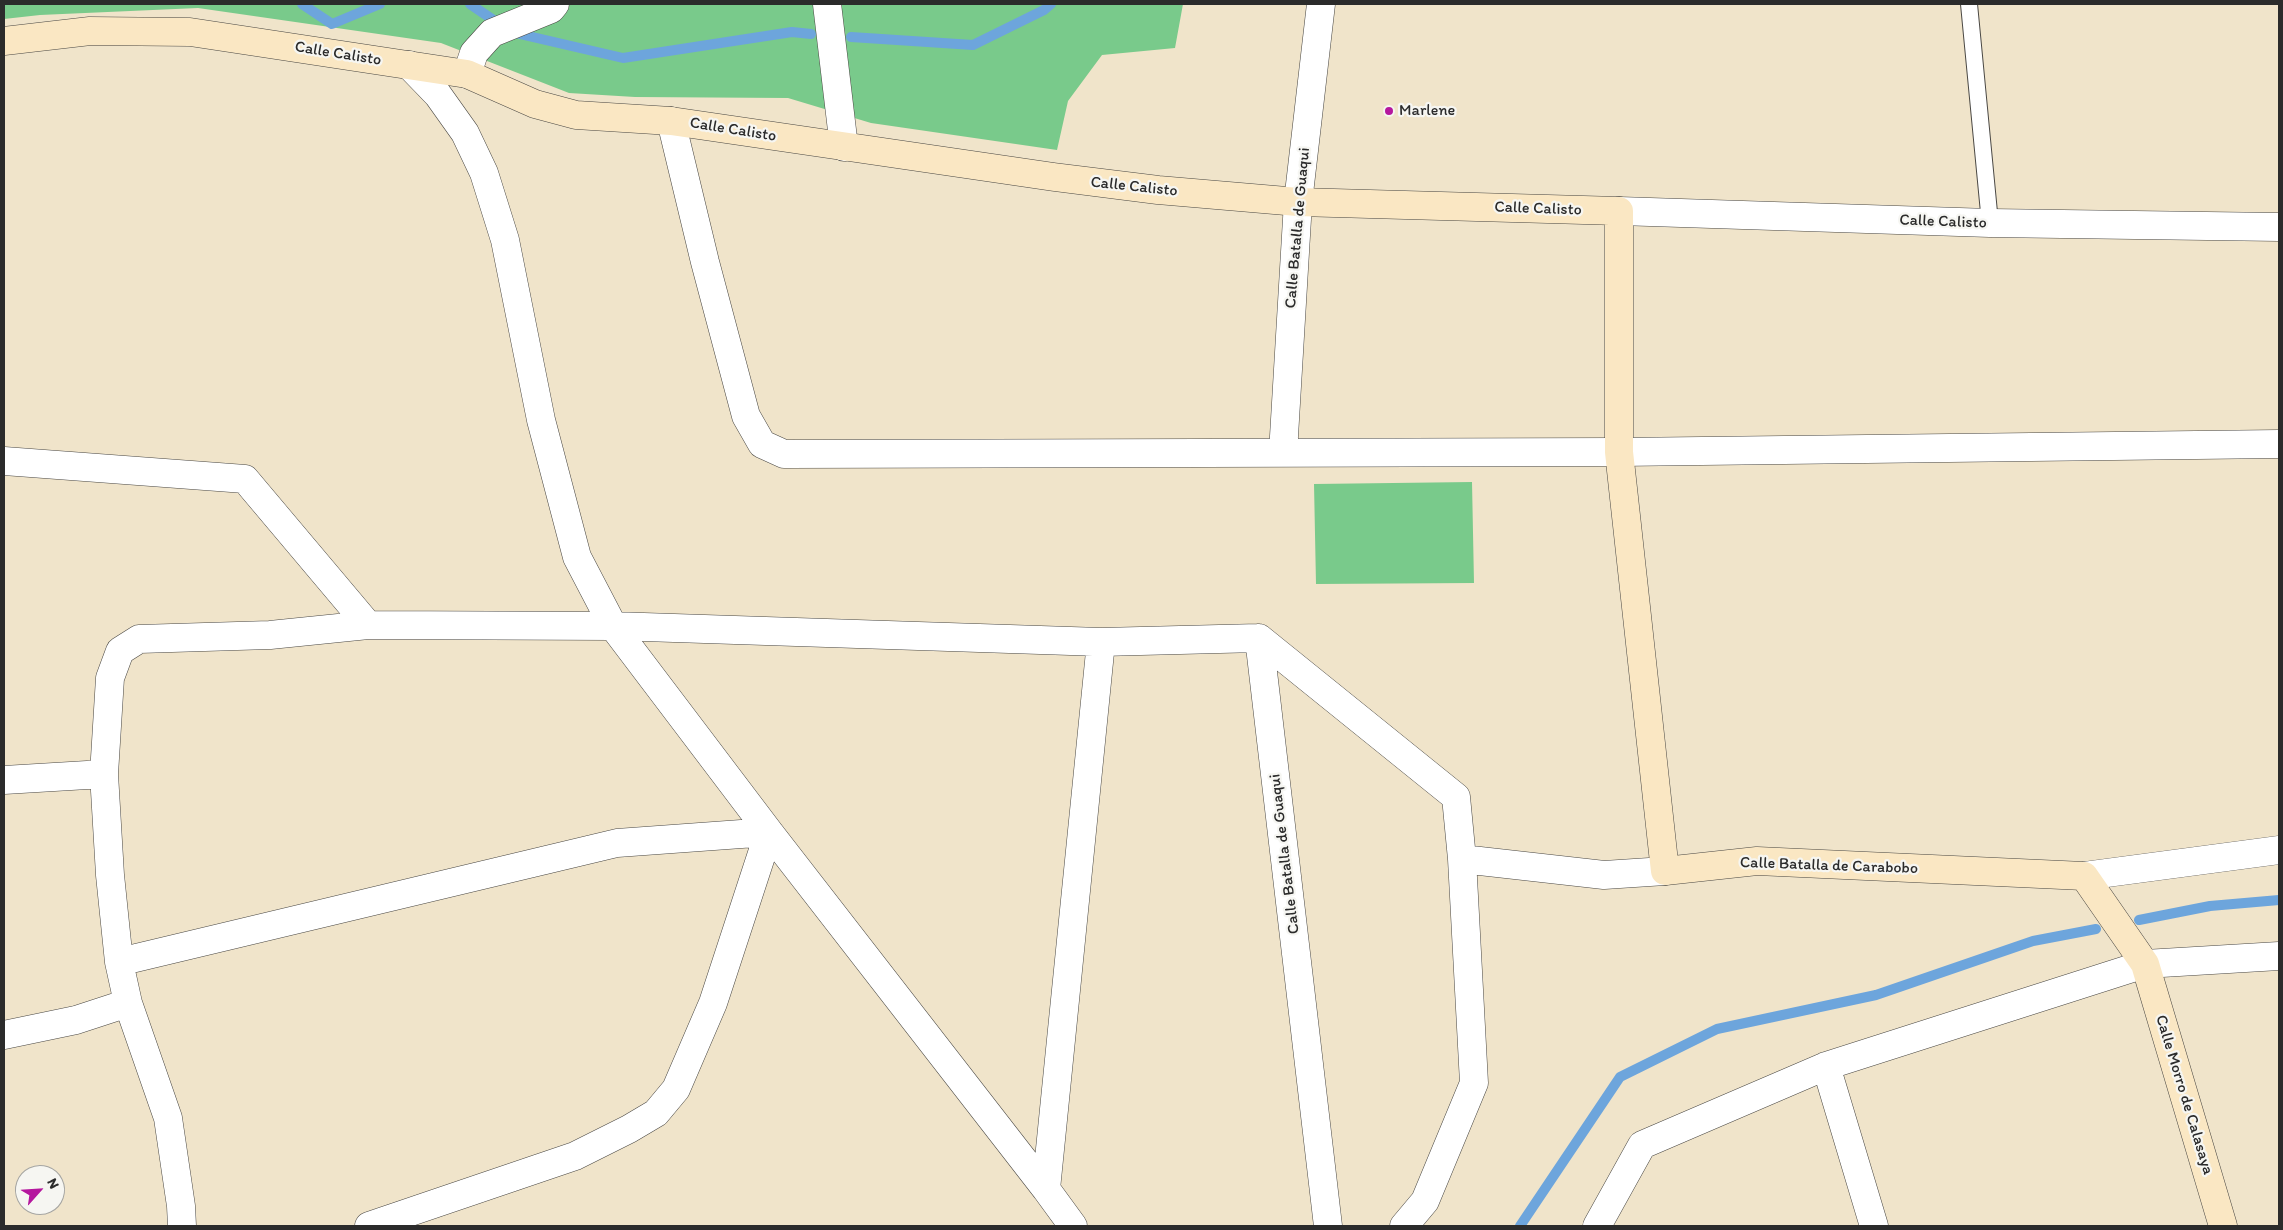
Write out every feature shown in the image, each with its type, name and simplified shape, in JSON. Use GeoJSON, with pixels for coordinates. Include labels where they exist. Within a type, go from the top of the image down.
{"type":"FeatureCollection","features":[{"type":"Feature","properties":{"kind":"street"},"geometry":{"type":"LineString","coordinates":[[467,74],[474,53],[492,33],[551,9],[555,4]]}},
{"type":"Feature","properties":{"kind":"street"},"geometry":{"type":"LineString","coordinates":[[827,4],[844,147]]}},
{"type":"Feature","properties":{"kind":"street","name":"Calle Batalla de Guaqui"},"geometry":{"type":"LineString","coordinates":[[1283,453],[1298,202],[1321,4]]}},
{"type":"Feature","properties":{"kind":"street","name":"Calle Calisto"},"geometry":{"type":"LineString","coordinates":[[4,41],[90,31],[190,32],[467,74],[535,104],[576,115],[671,121],[1158,190],[1298,202],[1990,223],[2279,227]]}},
{"type":"Feature","properties":{"kind":"street"},"geometry":{"type":"LineString","coordinates":[[409,65],[438,95],[465,133],[484,173],[505,240],[541,420],[577,557],[613,626],[769,832],[1073,1226]]}},
{"type":"Feature","properties":{"kind":"street"},"geometry":{"type":"LineString","coordinates":[[671,121],[705,262],[746,416],[762,444],[784,454],[1619,452],[2279,444]]}},
{"type":"Feature","properties":{"kind":"street"},"geometry":{"type":"LineString","coordinates":[[1619,211],[1619,452],[1665,871]]}},
{"type":"Feature","properties":{"kind":"street"},"geometry":{"type":"LineString","coordinates":[[4,460],[245,479],[368,624]]}},
{"type":"Feature","properties":{"kind":"street"},"geometry":{"type":"LineString","coordinates":[[182,1226],[181,1206],[168,1118],[128,1003],[120,962],[110,875],[104,774],[110,678],[120,651],[140,639],[270,635],[368,624],[613,626],[1101,642],[1259,638],[1456,797],[1462,860],[1474,1083],[1425,1200],[1404,1226]]}},
{"type":"Feature","properties":{"kind":"street","name":"Calle Batalla de Guaqui"},"geometry":{"type":"LineString","coordinates":[[1259,638],[1328,1226]]}},
{"type":"Feature","properties":{"kind":"street"},"geometry":{"type":"LineString","coordinates":[[1046,1189],[1101,642]]}},
{"type":"Feature","properties":{"kind":"street"},"geometry":{"type":"LineString","coordinates":[[4,780],[104,774]]}},
{"type":"Feature","properties":{"kind":"street"},"geometry":{"type":"LineString","coordinates":[[120,962],[617,843],[769,832]]}},
{"type":"Feature","properties":{"kind":"street"},"geometry":{"type":"LineString","coordinates":[[369,1226],[575,1156],[630,1129],[656,1113],[676,1089],[713,1003],[769,832]]}},
{"type":"Feature","properties":{"kind":"street","name":"Calle Batalla de Carabobo"},"geometry":{"type":"LineString","coordinates":[[1462,860],[1604,875],[1665,871],[1758,861],[2084,876],[2279,850]]}},
{"type":"Feature","properties":{"kind":"street","name":"Calle Morro de Calasaya"},"geometry":{"type":"LineString","coordinates":[[2084,876],[2145,964],[2223,1226]]}},
{"type":"Feature","properties":{"kind":"street"},"geometry":{"type":"LineString","coordinates":[[1597,1226],[1642,1145],[1826,1066],[2145,964],[2279,956]]}},
{"type":"Feature","properties":{"kind":"street"},"geometry":{"type":"LineString","coordinates":[[4,1035],[76,1020],[128,1003]]}},
{"type":"Feature","properties":{"kind":"street"},"geometry":{"type":"LineString","coordinates":[[1826,1066],[1874,1226]]}},
{"type":"Feature","properties":{"kind":"lane"},"geometry":{"type":"LineString","coordinates":[[1969,4],[1990,223]]}},
{"type":"Feature","properties":{"kind":"green space"},"geometry":{"type":"Polygon","coordinates":[[[4,4],[1183,4],[1175,48],[1102,55],[1068,101],[1057,150],[871,123],[788,98],[635,97],[569,93],[441,43],[198,8],[40,15],[4,19],[4,4]]]}},
{"type":"Feature","properties":{"kind":"green space"},"geometry":{"type":"Polygon","coordinates":[[[1472,482],[1474,583],[1316,584],[1314,484],[1472,482]]]}},
{"type":"Feature","properties":{"kind":"waterway"},"geometry":{"type":"LineString","coordinates":[[302,4],[332,24],[380,4]]}},
{"type":"Feature","properties":{"kind":"waterway"},"geometry":{"type":"LineString","coordinates":[[470,4],[511,32],[623,58],[792,32],[811,34]]}},
{"type":"Feature","properties":{"kind":"waterway"},"geometry":{"type":"LineString","coordinates":[[851,37],[973,45],[1044,10],[1051,4]]}},
{"type":"Feature","properties":{"kind":"waterway"},"geometry":{"type":"LineString","coordinates":[[2139,920],[2210,906],[2279,900]]}},
{"type":"Feature","properties":{"kind":"waterway"},"geometry":{"type":"LineString","coordinates":[[1520,1226],[1620,1077],[1717,1029],[1876,995],[2033,941],[2096,929]]}},
{"type":"Feature","properties":{"kind":"place","name":"Marlene"},"geometry":{"type":"Point","coordinates":[1389,111]}}]}
